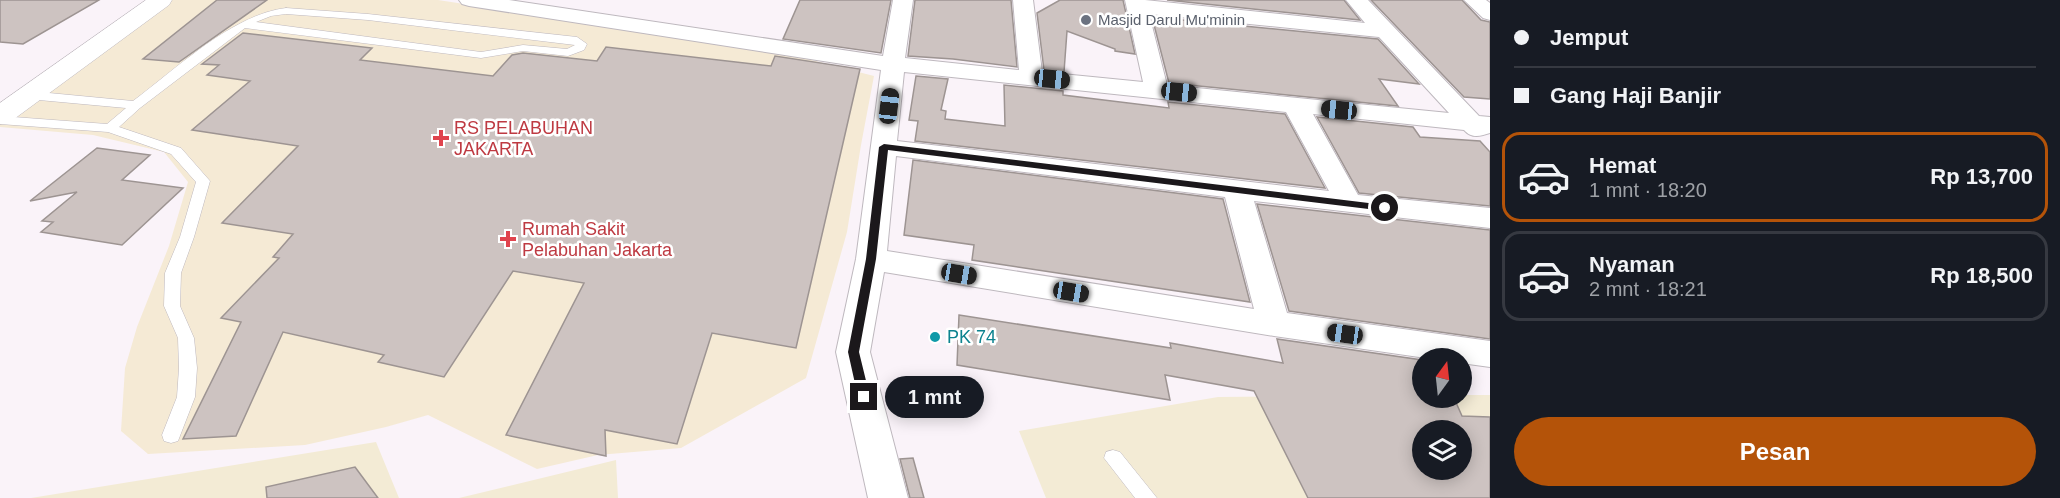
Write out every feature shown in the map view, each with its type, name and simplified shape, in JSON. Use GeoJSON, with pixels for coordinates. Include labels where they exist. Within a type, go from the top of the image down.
{"type":"FeatureCollection","features":[{"type":"Feature","properties":{"kind":"street"},"geometry":{"type":"LineString","coordinates":[[0,118],[28,95],[161,0]]}},
{"type":"Feature","properties":{"kind":"street"},"geometry":{"type":"LineString","coordinates":[[469,0],[894,65],[1156,89],[1480,124]]}},
{"type":"Feature","properties":{"kind":"street"},"geometry":{"type":"LineString","coordinates":[[888,498],[853,352],[871,259],[903,0]]}},
{"type":"Feature","properties":{"kind":"street"},"geometry":{"type":"LineString","coordinates":[[1023,0],[1030,77]]}},
{"type":"Feature","properties":{"kind":"street"},"geometry":{"type":"LineString","coordinates":[[1356,0],[1379,26],[1480,124],[1490,142]]}},
{"type":"Feature","properties":{"kind":"street"},"geometry":{"type":"LineString","coordinates":[[1474,0],[1490,14]]}},
{"type":"Feature","properties":{"kind":"street"},"geometry":{"type":"LineString","coordinates":[[1156,89],[1141,2],[1379,26]]}},
{"type":"Feature","properties":{"kind":"street"},"geometry":{"type":"LineString","coordinates":[[1295,105],[1349,203]]}},
{"type":"Feature","properties":{"kind":"street"},"geometry":{"type":"LineString","coordinates":[[884,147],[1490,218]]}},
{"type":"Feature","properties":{"kind":"street"},"geometry":{"type":"LineString","coordinates":[[1237,189],[1274,324]]}},
{"type":"Feature","properties":{"kind":"street"},"geometry":{"type":"LineString","coordinates":[[871,259],[1274,324],[1490,354]]}},
{"type":"Feature","properties":{"kind":"lane"},"geometry":{"type":"LineString","coordinates":[[110,128],[136,105],[243,24],[269,13],[286,11],[368,16],[578,40],[581,44],[580,48],[568,53],[523,48],[481,55],[243,24]]}},
{"type":"Feature","properties":{"kind":"lane"},"geometry":{"type":"LineString","coordinates":[[503,50],[510,33]]}},
{"type":"Feature","properties":{"kind":"lane"},"geometry":{"type":"LineString","coordinates":[[28,95],[136,105]]}},
{"type":"Feature","properties":{"kind":"lane"},"geometry":{"type":"LineString","coordinates":[[0,118],[110,128],[176,151],[203,180],[187,237],[173,273],[172,306],[186,338],[188,368],[186,397],[171,435]]}},
{"type":"Feature","properties":{"kind":"lane"},"geometry":{"type":"LineString","coordinates":[[1113,458],[1147,498]]}},
{"type":"Feature","properties":{"kind":"shaded area","name":"Rumah Sakit Pelabuhan Jakarta"},"geometry":{"type":"Polygon","coordinates":[[[169,0],[438,0],[788,54],[874,76],[847,232],[806,378],[681,448],[598,455],[537,469],[428,415],[305,445],[148,454],[121,431],[125,368],[137,327],[169,246],[188,182],[164,152],[93,135],[0,127],[0,119],[169,0]]]}},
{"type":"Feature","properties":{"kind":"shaded area"},"geometry":{"type":"Polygon","coordinates":[[[1412,395],[1412,408],[1472,408],[1472,395],[1490,395],[1490,498],[1046,498],[1019,431],[1218,397],[1412,395]]]}},
{"type":"Feature","properties":{"kind":"shaded area"},"geometry":{"type":"Polygon","coordinates":[[[376,442],[399,498],[31,498],[376,442]]]}},
{"type":"Feature","properties":{"kind":"shaded area"},"geometry":{"type":"Polygon","coordinates":[[[616,460],[618,498],[459,498],[616,460]]]}},
{"type":"Feature","properties":{"kind":"building"},"geometry":{"type":"Polygon","coordinates":[[[0,0],[99,0],[23,44],[0,42],[0,0]]]}},
{"type":"Feature","properties":{"kind":"building"},"geometry":{"type":"Polygon","coordinates":[[[217,0],[267,0],[179,62],[143,59],[217,0]]]}},
{"type":"Feature","properties":{"kind":"building"},"geometry":{"type":"Polygon","coordinates":[[[800,0],[891,0],[881,53],[783,39],[800,0]]]}},
{"type":"Feature","properties":{"kind":"building"},"geometry":{"type":"Polygon","coordinates":[[[915,0],[1011,0],[1017,67],[908,56],[915,0]]]}},
{"type":"Feature","properties":{"kind":"building"},"geometry":{"type":"Polygon","coordinates":[[[1060,0],[1123,0],[1135,54],[1115,51],[1115,49],[1067,31],[1064,72],[1044,70],[1037,13],[1060,0]]]}},
{"type":"Feature","properties":{"kind":"building"},"geometry":{"type":"Polygon","coordinates":[[[1167,0],[1344,0],[1360,20],[1167,0]]]}},
{"type":"Feature","properties":{"kind":"building"},"geometry":{"type":"Polygon","coordinates":[[[1371,0],[1462,0],[1481,20],[1490,22],[1490,99],[1464,97],[1371,0]]]}},
{"type":"Feature","properties":{"kind":"building"},"geometry":{"type":"Polygon","coordinates":[[[1152,17],[1378,39],[1419,84],[1379,79],[1398,106],[1169,83],[1152,17]]]}},
{"type":"Feature","properties":{"kind":"building","name":"Rumah Sakit Pelabuhan Jakarta"},"geometry":{"type":"Polygon","coordinates":[[[243,33],[372,48],[360,60],[493,76],[512,55],[523,53],[597,61],[606,47],[771,66],[775,56],[860,69],[796,348],[712,333],[677,444],[605,430],[606,456],[506,435],[584,283],[513,271],[444,377],[378,362],[384,355],[283,332],[236,436],[183,439],[241,322],[221,318],[279,258],[273,257],[293,234],[222,223],[298,146],[192,130],[250,81],[207,75],[219,65],[202,64],[243,33]]]}},
{"type":"Feature","properties":{"kind":"building"},"geometry":{"type":"Polygon","coordinates":[[[916,76],[948,79],[941,110],[946,111],[945,119],[1005,126],[1004,85],[1063,91],[1063,95],[1169,108],[1168,102],[1285,114],[1325,188],[915,141],[918,121],[909,120],[916,76]]]}},
{"type":"Feature","properties":{"kind":"building"},"geometry":{"type":"Polygon","coordinates":[[[1317,117],[1413,127],[1420,137],[1480,141],[1490,152],[1490,206],[1359,193],[1317,117]]]}},
{"type":"Feature","properties":{"kind":"building"},"geometry":{"type":"Polygon","coordinates":[[[97,148],[150,155],[122,180],[183,188],[122,245],[41,232],[53,222],[42,221],[77,192],[30,201],[97,148]]]}},
{"type":"Feature","properties":{"kind":"building"},"geometry":{"type":"Polygon","coordinates":[[[913,160],[1223,199],[1250,302],[972,260],[974,245],[904,235],[913,160]]]}},
{"type":"Feature","properties":{"kind":"building"},"geometry":{"type":"Polygon","coordinates":[[[1257,204],[1490,230],[1490,339],[1289,311],[1257,204]]]}},
{"type":"Feature","properties":{"kind":"building"},"geometry":{"type":"Polygon","coordinates":[[[959,315],[1171,348],[1170,343],[1283,363],[1277,339],[1412,359],[1412,408],[1458,408],[1462,416],[1490,417],[1490,498],[1308,498],[1254,391],[1165,375],[1170,400],[957,365],[959,315]]]}},
{"type":"Feature","properties":{"kind":"building"},"geometry":{"type":"Polygon","coordinates":[[[913,458],[924,498],[910,498],[900,459],[913,458]]]}},
{"type":"Feature","properties":{"kind":"building"},"geometry":{"type":"Polygon","coordinates":[[[355,467],[378,498],[267,498],[266,487],[355,467]]]}},
{"type":"Feature","properties":{"kind":"place","name":"Masjid Darul Mu'minin"},"geometry":{"type":"Point","coordinates":[1086,20]}},
{"type":"Feature","properties":{"kind":"place","name":"RS PELABUHAN JAKARTA"},"geometry":{"type":"Point","coordinates":[441,138]}},
{"type":"Feature","properties":{"kind":"place","name":"Rumah Sakit Pelabuhan Jakarta"},"geometry":{"type":"Point","coordinates":[508,239]}},
{"type":"Feature","properties":{"kind":"place","name":"PK 74"},"geometry":{"type":"Point","coordinates":[935,337]}},
{"type":"Feature","properties":{"kind":"route"},"geometry":{"type":"LineString","coordinates":[[864,397],[853,352],[871,259],[884,147],[1385,208]]}}]}
